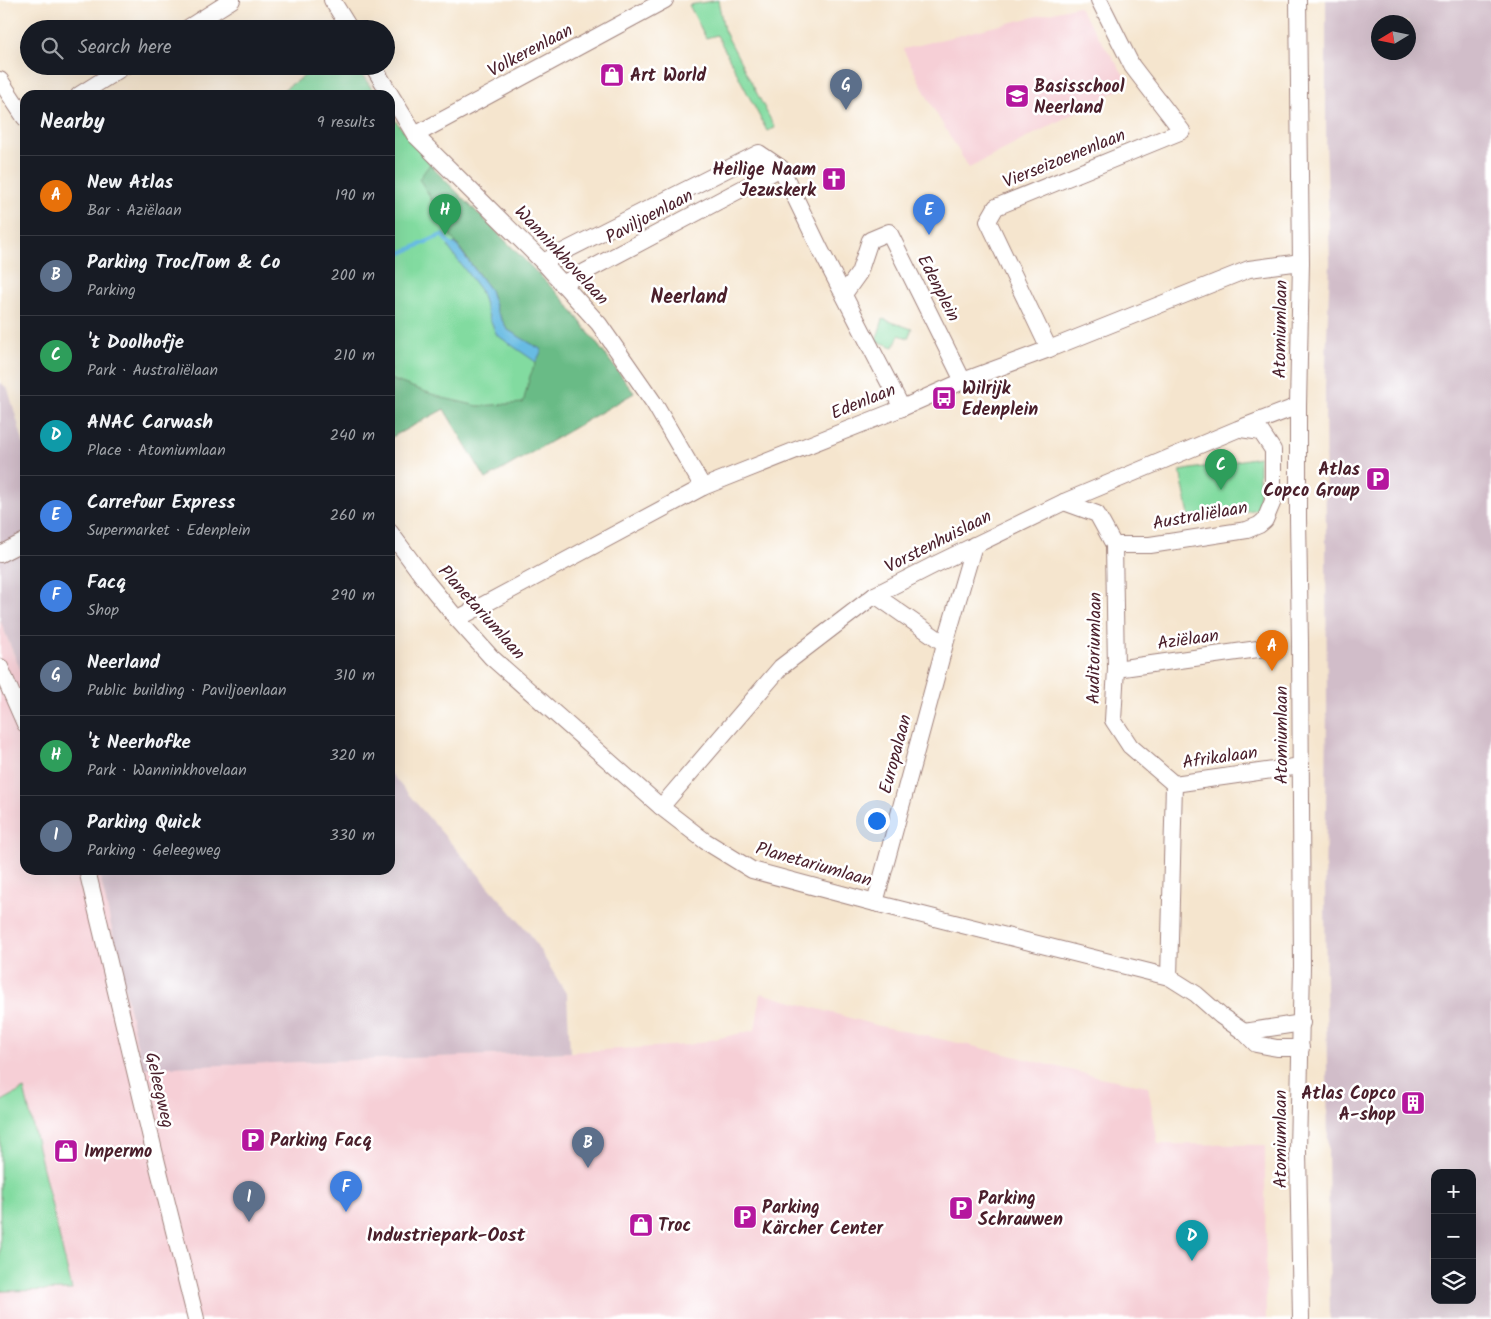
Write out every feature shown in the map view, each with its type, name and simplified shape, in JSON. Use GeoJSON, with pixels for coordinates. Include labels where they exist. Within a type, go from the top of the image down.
{"type":"FeatureCollection","features":[{"type":"Feature","properties":{"kind":"street"},"geometry":{"type":"LineString","coordinates":[[200,20],[232,0]]}},
{"type":"Feature","properties":{"kind":"street"},"geometry":{"type":"LineString","coordinates":[[332,0],[344,20]]}},
{"type":"Feature","properties":{"kind":"street","name":"Volkerenlaan"},"geometry":{"type":"LineString","coordinates":[[415,135],[665,0]]}},
{"type":"Feature","properties":{"kind":"street","name":"Vierseizoenenlaan"},"geometry":{"type":"LineString","coordinates":[[1049,348],[988,221],[996,207],[1182,131],[1132,66],[1099,0]]}},
{"type":"Feature","properties":{"kind":"street","name":"Atomiumlaan"},"geometry":{"type":"LineString","coordinates":[[1298,0],[1302,262],[1298,406],[1302,1023],[1298,1150],[1301,1319]]}},
{"type":"Feature","properties":{"kind":"street"},"geometry":{"type":"LineString","coordinates":[[87,90],[111,75]]}},
{"type":"Feature","properties":{"kind":"street","name":"Wanninkhovelaan"},"geometry":{"type":"LineString","coordinates":[[378,75],[388,90]]}},
{"type":"Feature","properties":{"kind":"street"},"geometry":{"type":"LineString","coordinates":[[0,80],[20,110]]}},
{"type":"Feature","properties":{"kind":"street","name":"Wanninkhovelaan"},"geometry":{"type":"LineString","coordinates":[[395,102],[415,135],[543,262],[599,324],[654,404],[703,487]]}},
{"type":"Feature","properties":{"kind":"street","name":"Paviljoenlaan"},"geometry":{"type":"LineString","coordinates":[[543,262],[759,153],[781,168],[562,284]]}},
{"type":"Feature","properties":{"kind":"street"},"geometry":{"type":"LineString","coordinates":[[781,168],[820,249],[902,408]]}},
{"type":"Feature","properties":{"kind":"street","name":"Edenplein"},"geometry":{"type":"LineString","coordinates":[[844,294],[859,273],[870,240],[889,232],[963,381]]}},
{"type":"Feature","properties":{"kind":"street","name":"Edenlaan"},"geometry":{"type":"LineString","coordinates":[[457,619],[703,487],[902,408],[963,381],[1249,269],[1302,262]]}},
{"type":"Feature","properties":{"kind":"street","name":"Vorstenhuislaan"},"geometry":{"type":"LineString","coordinates":[[661,807],[781,667],[876,595],[1064,502],[1298,406]]}},
{"type":"Feature","properties":{"kind":"street","name":"Australiëlaan"},"geometry":{"type":"LineString","coordinates":[[1114,545],[1150,545],[1248,530],[1265,520],[1273,501],[1273,450],[1261,432],[1238,429]]}},
{"type":"Feature","properties":{"kind":"street","name":"Auditoriumlaan"},"geometry":{"type":"LineString","coordinates":[[1064,502],[1097,514],[1114,545],[1116,669],[1113,720],[1130,746],[1174,784]]}},
{"type":"Feature","properties":{"kind":"street","name":"Planetariumlaan"},"geometry":{"type":"LineString","coordinates":[[395,539],[426,581],[490,657],[661,807],[704,841],[752,870],[1169,977],[1196,994],[1221,1016],[1244,1032],[1256,1044],[1277,1048],[1301,1048]]}},
{"type":"Feature","properties":{"kind":"street"},"geometry":{"type":"LineString","coordinates":[[0,554],[20,544]]}},
{"type":"Feature","properties":{"kind":"street","name":"Europalaan"},"geometry":{"type":"LineString","coordinates":[[875,903],[945,644],[974,545]]}},
{"type":"Feature","properties":{"kind":"street"},"geometry":{"type":"LineString","coordinates":[[876,595],[945,644]]}},
{"type":"Feature","properties":{"kind":"street","name":"Aziëlaan"},"geometry":{"type":"LineString","coordinates":[[1116,669],[1265,648]]}},
{"type":"Feature","properties":{"kind":"street"},"geometry":{"type":"LineString","coordinates":[[0,667],[20,713]]}},
{"type":"Feature","properties":{"kind":"street","name":"Afrikalaan"},"geometry":{"type":"LineString","coordinates":[[1174,784],[1301,766]]}},
{"type":"Feature","properties":{"kind":"street"},"geometry":{"type":"LineString","coordinates":[[1169,977],[1174,784]]}},
{"type":"Feature","properties":{"kind":"street","name":"Geleegweg"},"geometry":{"type":"LineString","coordinates":[[87,875],[196,1319]]}},
{"type":"Feature","properties":{"kind":"street"},"geometry":{"type":"LineString","coordinates":[[1244,1032],[1302,1023]]}},
{"type":"Feature","properties":{"kind":"shaded area"},"geometry":{"type":"Polygon","coordinates":[[[1326,0],[1491,0],[1491,1319],[1330,1319],[1325,906],[1327,707],[1325,388],[1330,262],[1326,139],[1326,0]]]}},
{"type":"Feature","properties":{"kind":"shaded area","name":"Basisschool Neerland"},"geometry":{"type":"Polygon","coordinates":[[[1078,6],[1130,84],[969,168],[933,108],[903,49],[1078,6]]]}},
{"type":"Feature","properties":{"kind":"shaded area"},"geometry":{"type":"Polygon","coordinates":[[[0,382],[8,389],[20,431],[20,669],[0,620],[0,382]]]}},
{"type":"Feature","properties":{"kind":"shaded area"},"geometry":{"type":"Polygon","coordinates":[[[0,620],[20,669],[20,875],[100,875],[142,1067],[570,1052],[688,1045],[755,1030],[761,993],[875,1025],[977,1047],[1099,1077],[1148,1086],[1158,1144],[1265,1145],[1266,1319],[0,1319],[0,620]]]}},
{"type":"Feature","properties":{"kind":"shaded area"},"geometry":{"type":"Polygon","coordinates":[[[395,779],[530,934],[567,995],[570,1052],[142,1068],[100,875],[395,875],[395,779]]]}},
{"type":"Feature","properties":{"kind":"green space"},"geometry":{"type":"Polygon","coordinates":[[[718,0],[724,30],[775,128],[767,131],[717,35],[706,38],[689,5],[718,0]]]}},
{"type":"Feature","properties":{"kind":"green space"},"geometry":{"type":"Polygon","coordinates":[[[306,75],[362,75],[373,90],[283,90],[306,75]]]}},
{"type":"Feature","properties":{"kind":"green space"},"geometry":{"type":"Polygon","coordinates":[[[395,120],[435,170],[564,300],[634,393],[486,479],[444,409],[395,435],[395,120]]]}},
{"type":"Feature","properties":{"kind":"green space"},"geometry":{"type":"Polygon","coordinates":[[[430,164],[564,300],[634,393],[486,479],[444,409],[395,435],[395,381],[443,398],[478,406],[523,403],[530,376],[541,350],[508,330],[497,312],[490,290],[446,229],[419,179],[430,164]]]}},
{"type":"Feature","properties":{"kind":"green space"},"geometry":{"type":"Polygon","coordinates":[[[883,319],[912,329],[908,338],[899,335],[894,347],[876,341],[883,319]]]}},
{"type":"Feature","properties":{"kind":"green space"},"geometry":{"type":"Polygon","coordinates":[[[1259,457],[1259,509],[1190,520],[1180,471],[1259,457]]]}},
{"type":"Feature","properties":{"kind":"green space"},"geometry":{"type":"Polygon","coordinates":[[[24,1089],[72,1290],[0,1291],[0,1102],[24,1089]]]}},
{"type":"Feature","properties":{"kind":"water"},"geometry":{"type":"Polygon","coordinates":[[[455,243],[490,290],[497,312],[508,330],[542,350],[536,362],[497,335],[480,290],[448,247],[455,243]]]}},
{"type":"Feature","properties":{"kind":"waterway"},"geometry":{"type":"LineString","coordinates":[[395,256],[442,235],[454,249]]}},
{"type":"Feature","properties":{"kind":"place","name":"Art World"},"geometry":{"type":"Point","coordinates":[612,75]}},
{"type":"Feature","properties":{"kind":"place","name":"Basisschool Neerland"},"geometry":{"type":"Point","coordinates":[1017,96]}},
{"type":"Feature","properties":{"kind":"place","name":"Neerland"},"geometry":{"type":"Point","coordinates":[846,110]}},
{"type":"Feature","properties":{"kind":"place","name":"Heilige Naam Jezuskerk"},"geometry":{"type":"Point","coordinates":[834,179]}},
{"type":"Feature","properties":{"kind":"place","name":"'t Neerhofke"},"geometry":{"type":"Point","coordinates":[445,235]}},
{"type":"Feature","properties":{"kind":"place","name":"Carrefour Express"},"geometry":{"type":"Point","coordinates":[929,235]}},
{"type":"Feature","properties":{"kind":"place","name":"Wilrijk Edenplein"},"geometry":{"type":"Point","coordinates":[944,398]}},
{"type":"Feature","properties":{"kind":"place","name":"Atlas Copco Group"},"geometry":{"type":"Point","coordinates":[1378,479]}},
{"type":"Feature","properties":{"kind":"place","name":"'t Doolhofje"},"geometry":{"type":"Point","coordinates":[1221,490]}},
{"type":"Feature","properties":{"kind":"place","name":"New Atlas"},"geometry":{"type":"Point","coordinates":[1272,671]}},
{"type":"Feature","properties":{"kind":"place","name":"Atlas Copco A-shop"},"geometry":{"type":"Point","coordinates":[1413,1103]}},
{"type":"Feature","properties":{"kind":"place","name":"Parking Facq"},"geometry":{"type":"Point","coordinates":[253,1140]}},
{"type":"Feature","properties":{"kind":"place","name":"Impermo"},"geometry":{"type":"Point","coordinates":[66,1151]}},
{"type":"Feature","properties":{"kind":"place","name":"Parking Troc/Tom & Co"},"geometry":{"type":"Point","coordinates":[588,1168]}},
{"type":"Feature","properties":{"kind":"place","name":"Parking Schrauwen"},"geometry":{"type":"Point","coordinates":[961,1208]}},
{"type":"Feature","properties":{"kind":"place","name":"Facq"},"geometry":{"type":"Point","coordinates":[346,1212]}},
{"type":"Feature","properties":{"kind":"place","name":"Parking Kärcher Center"},"geometry":{"type":"Point","coordinates":[745,1217]}},
{"type":"Feature","properties":{"kind":"place","name":"Parking Quick"},"geometry":{"type":"Point","coordinates":[249,1222]}},
{"type":"Feature","properties":{"kind":"place","name":"Troc"},"geometry":{"type":"Point","coordinates":[641,1225]}},
{"type":"Feature","properties":{"kind":"place","name":"ANAC Carwash"},"geometry":{"type":"Point","coordinates":[1192,1261]}},
{"type":"Feature","properties":{"kind":"district","name":"Neerland"},"geometry":{"type":"Point","coordinates":[689,296]}},
{"type":"Feature","properties":{"kind":"district","name":"Industriepark-Oost"},"geometry":{"type":"Point","coordinates":[446,1234]}}]}
